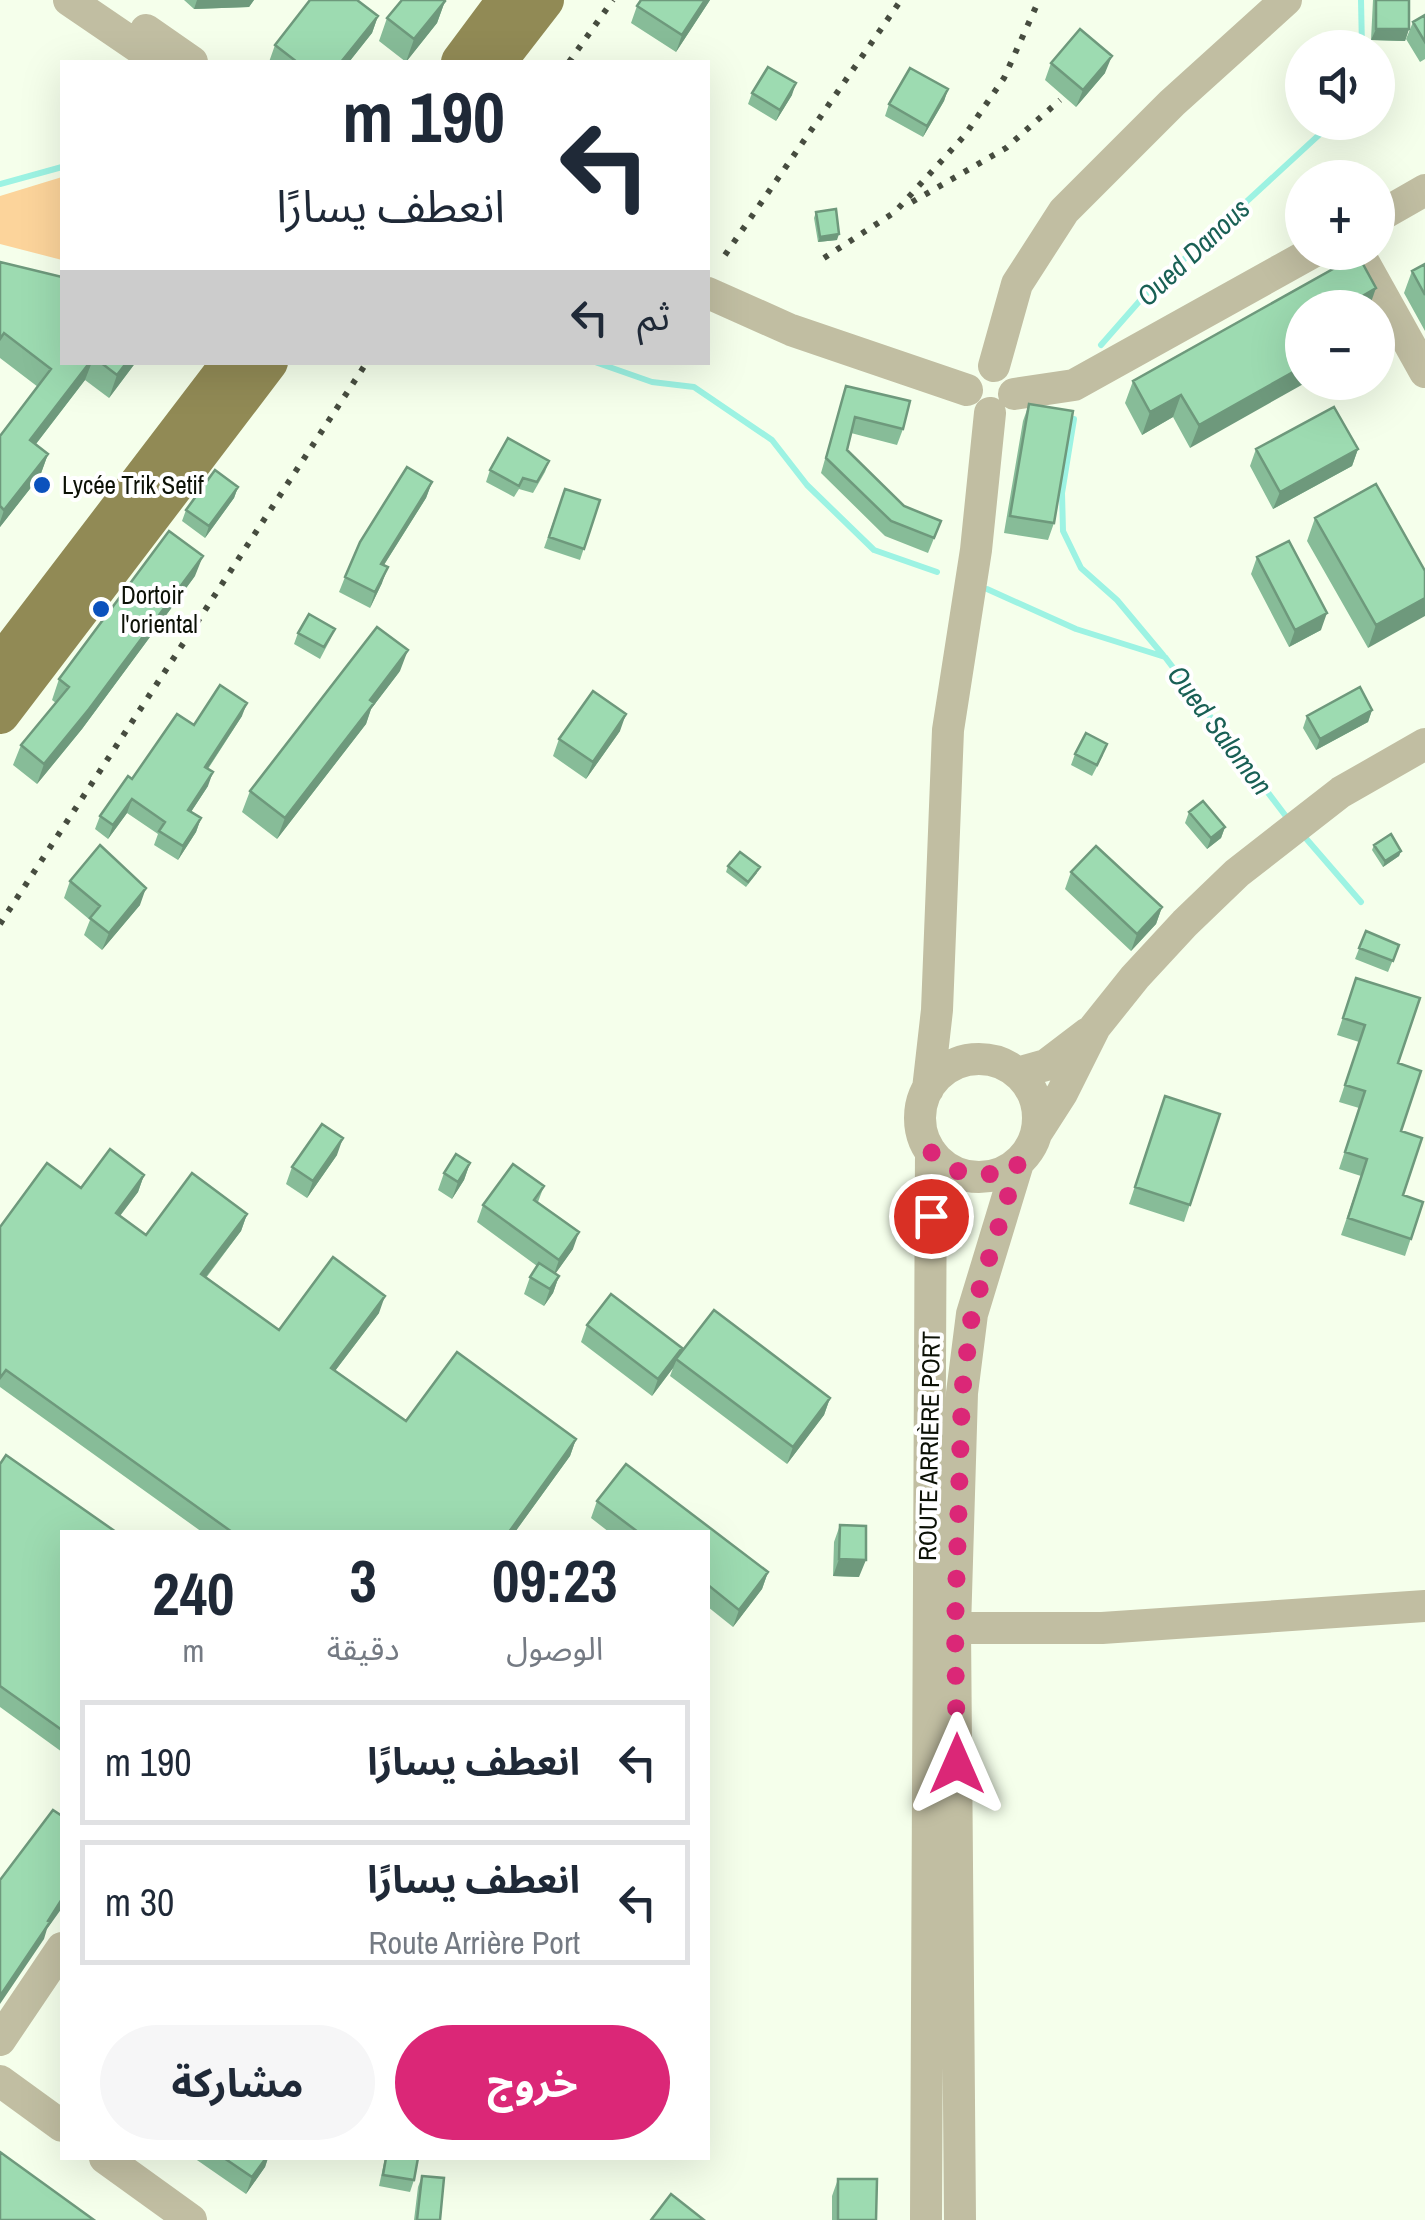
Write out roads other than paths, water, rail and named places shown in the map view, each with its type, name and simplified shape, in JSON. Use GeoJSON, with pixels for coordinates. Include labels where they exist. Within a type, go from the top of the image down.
{"type":"FeatureCollection","features":[{"type":"Feature","properties":{"kind":"main road"},"geometry":{"type":"LineString","coordinates":[[465,60],[504,39],[544,0]]}},
{"type":"Feature","properties":{"kind":"main road"},"geometry":{"type":"LineString","coordinates":[[0,714],[266,365]]}},
{"type":"Feature","properties":{"kind":"main road"},"geometry":{"type":"LineString","coordinates":[[0,666],[217,368]]}},
{"type":"Feature","properties":{"kind":"street"},"geometry":{"type":"LineString","coordinates":[[69,0],[157,60]]}},
{"type":"Feature","properties":{"kind":"street"},"geometry":{"type":"LineString","coordinates":[[1286,0],[1172,103],[1064,211],[1016,284],[994,366],[1008,373],[990,399],[976,550],[948,730],[937,1010],[928,1089],[920,1121],[931,1152],[944,1166],[962,1175],[982,1178],[1018,1163],[1062,1094],[1095,1028],[1135,977],[1237,872],[1341,792],[1425,744]]}},
{"type":"Feature","properties":{"kind":"street"},"geometry":{"type":"LineString","coordinates":[[109,1],[189,60]]}},
{"type":"Feature","properties":{"kind":"street"},"geometry":{"type":"LineString","coordinates":[[1395,207],[1425,190]]}},
{"type":"Feature","properties":{"kind":"street"},"geometry":{"type":"LineString","coordinates":[[710,294],[790,330],[990,399],[1074,385],[1285,267]]}},
{"type":"Feature","properties":{"kind":"street"},"geometry":{"type":"LineString","coordinates":[[1368,270],[1425,372]]}},
{"type":"Feature","properties":{"kind":"street"},"geometry":{"type":"LineString","coordinates":[[937,1010],[978,1059]]}},
{"type":"Feature","properties":{"kind":"street"},"geometry":{"type":"LineString","coordinates":[[1017,1073],[1046,1065],[1095,1028]]}},
{"type":"Feature","properties":{"kind":"street"},"geometry":{"type":"LineString","coordinates":[[928,1089],[958,1063],[992,1060],[1017,1073],[1036,1100],[1037,1132]]}},
{"type":"Feature","properties":{"kind":"street","name":"ROUTE ARRIÈRE PORT"},"geometry":{"type":"LineString","coordinates":[[926,2220],[931,1152]]}},
{"type":"Feature","properties":{"kind":"street","name":"ROUTE ARRIÈRE PORT"},"geometry":{"type":"LineString","coordinates":[[960,2220],[955,1628],[962,1393],[972,1314],[1018,1163]]}},
{"type":"Feature","properties":{"kind":"street"},"geometry":{"type":"LineString","coordinates":[[955,1628],[1102,1628],[1425,1606]]}},
{"type":"Feature","properties":{"kind":"street"},"geometry":{"type":"LineString","coordinates":[[0,2040],[60,1951]]}},
{"type":"Feature","properties":{"kind":"street"},"geometry":{"type":"LineString","coordinates":[[0,2081],[60,2125]]}},
{"type":"Feature","properties":{"kind":"street"},"geometry":{"type":"LineString","coordinates":[[108,2160],[190,2220]]}},
{"type":"Feature","properties":{"kind":"street"},"geometry":{"type":"LineString","coordinates":[[960,2220],[984,2220]]}},
{"type":"Feature","properties":{"kind":"waterway","name":"Oued Danous"},"geometry":{"type":"LineString","coordinates":[[1361,0],[1362,30]]}},
{"type":"Feature","properties":{"kind":"waterway","name":"Oued Danous"},"geometry":{"type":"LineString","coordinates":[[1101,345],[1144,296],[1313,140]]}},
{"type":"Feature","properties":{"kind":"waterway","name":"Oued Salomon"},"geometry":{"type":"LineString","coordinates":[[0,184],[60,168]]}},
{"type":"Feature","properties":{"kind":"waterway","name":"Oued Salomon"},"geometry":{"type":"LineString","coordinates":[[604,365],[652,382],[694,387],[772,440],[807,485],[874,550],[937,572]]}},
{"type":"Feature","properties":{"kind":"waterway","name":"Oued Danous"},"geometry":{"type":"LineString","coordinates":[[1074,419],[1062,493],[1063,531],[1081,568],[1117,600],[1163,655]]}},
{"type":"Feature","properties":{"kind":"waterway","name":"Oued Salomon"},"geometry":{"type":"LineString","coordinates":[[987,589],[1076,629],[1165,657],[1288,819]]}},
{"type":"Feature","properties":{"kind":"waterway","name":"Oued Salomon"},"geometry":{"type":"LineString","coordinates":[[1303,835],[1361,902]]}},
{"type":"Feature","properties":{"kind":"railway"},"geometry":{"type":"LineString","coordinates":[[570,60],[613,0]]}},
{"type":"Feature","properties":{"kind":"railway"},"geometry":{"type":"LineString","coordinates":[[725,255],[901,0]]}},
{"type":"Feature","properties":{"kind":"railway"},"geometry":{"type":"LineString","coordinates":[[824,258],[895,212],[965,135],[1004,78],[1039,0]]}},
{"type":"Feature","properties":{"kind":"railway"},"geometry":{"type":"LineString","coordinates":[[912,202],[1006,148],[1060,100]]}},
{"type":"Feature","properties":{"kind":"railway"},"geometry":{"type":"LineString","coordinates":[[0,924],[365,365]]}},
{"type":"Feature","properties":{"kind":"place","name":"Lycée Trik Setif"},"geometry":{"type":"Point","coordinates":[42,485]}},
{"type":"Feature","properties":{"kind":"place","name":"Dortoir l'oriental"},"geometry":{"type":"Point","coordinates":[101,609]}}]}
